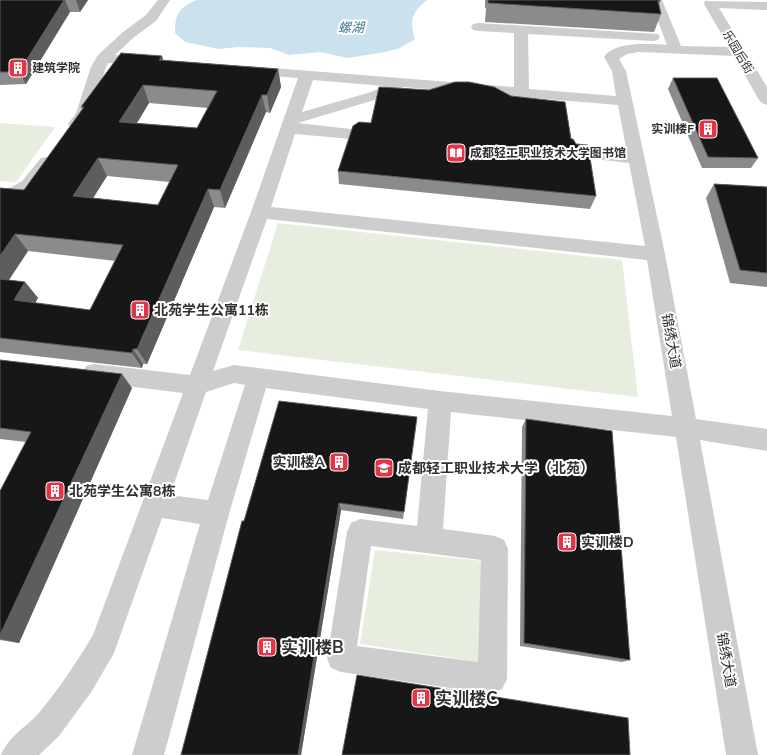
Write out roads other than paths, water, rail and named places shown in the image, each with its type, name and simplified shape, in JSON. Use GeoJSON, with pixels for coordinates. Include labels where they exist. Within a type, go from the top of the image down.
{"type":"FeatureCollection","features":[{"type":"Feature","properties":{"kind":"street"},"geometry":{"type":"LineString","coordinates":[[0,202],[28,185],[84,114],[98,67],[103,58],[128,35],[152,18],[164,0]]}},
{"type":"Feature","properties":{"kind":"street"},"geometry":{"type":"LineString","coordinates":[[478,27],[674,44],[656,0]]}},
{"type":"Feature","properties":{"kind":"street","name":"乐园后街"},"geometry":{"type":"LineString","coordinates":[[767,6],[710,4],[767,100]]}},
{"type":"Feature","properties":{"kind":"street"},"geometry":{"type":"LineString","coordinates":[[521,30],[522,93]]}},
{"type":"Feature","properties":{"kind":"street","name":"锦绣大道"},"geometry":{"type":"LineString","coordinates":[[738,52],[674,44],[639,48],[611,56],[619,72],[656,254],[742,755]]}},
{"type":"Feature","properties":{"kind":"street"},"geometry":{"type":"LineString","coordinates":[[103,58],[158,63]]}},
{"type":"Feature","properties":{"kind":"street"},"geometry":{"type":"LineString","coordinates":[[236,69],[625,101]]}},
{"type":"Feature","properties":{"kind":"street"},"geometry":{"type":"LineString","coordinates":[[17,755],[48,725],[82,681],[104,642],[260,212],[307,75]]}},
{"type":"Feature","properties":{"kind":"street"},"geometry":{"type":"LineString","coordinates":[[290,124],[342,104],[376,95],[402,83]]}},
{"type":"Feature","properties":{"kind":"street"},"geometry":{"type":"LineString","coordinates":[[290,124],[351,134]]}},
{"type":"Feature","properties":{"kind":"street"},"geometry":{"type":"LineString","coordinates":[[578,152],[637,159]]}},
{"type":"Feature","properties":{"kind":"street"},"geometry":{"type":"LineString","coordinates":[[260,212],[656,254]]}},
{"type":"Feature","properties":{"kind":"street"},"geometry":{"type":"LineString","coordinates":[[71,370],[197,385],[234,374],[440,401],[686,428],[767,440]]}},
{"type":"Feature","properties":{"kind":"street"},"geometry":{"type":"LineString","coordinates":[[148,755],[216,514],[258,378]]}},
{"type":"Feature","properties":{"kind":"street"},"geometry":{"type":"LineString","coordinates":[[429,541],[440,401]]}},
{"type":"Feature","properties":{"kind":"street"},"geometry":{"type":"LineString","coordinates":[[154,505],[216,514]]}},
{"type":"Feature","properties":{"kind":"street"},"geometry":{"type":"LineString","coordinates":[[360,532],[429,541],[495,549],[492,678],[341,658],[360,532]]}},
{"type":"Feature","properties":{"kind":"water","name":"螺湖"},"geometry":{"type":"Polygon","coordinates":[[[197,0],[427,0],[418,8],[413,17],[412,27],[415,39],[400,48],[386,52],[347,58],[321,52],[289,55],[270,48],[237,47],[219,49],[185,42],[175,33],[177,16],[186,5],[197,0]]]}},
{"type":"Feature","properties":{"kind":"place","name":"建筑学院"},"geometry":{"type":"Point","coordinates":[18,68]}},
{"type":"Feature","properties":{"kind":"place","name":"实训楼F"},"geometry":{"type":"Point","coordinates":[708,129]}},
{"type":"Feature","properties":{"kind":"place","name":"成都轻工职业技术大学图书馆"},"geometry":{"type":"Point","coordinates":[456,153]}},
{"type":"Feature","properties":{"kind":"place","name":"北苑学生公寓11栋"},"geometry":{"type":"Point","coordinates":[140,310]}},
{"type":"Feature","properties":{"kind":"place","name":"实训楼A"},"geometry":{"type":"Point","coordinates":[339,462]}},
{"type":"Feature","properties":{"kind":"place","name":"成都轻工职业技术大学（北苑）"},"geometry":{"type":"Point","coordinates":[384,468]}},
{"type":"Feature","properties":{"kind":"place","name":"北苑学生公寓8栋"},"geometry":{"type":"Point","coordinates":[55,491]}},
{"type":"Feature","properties":{"kind":"place","name":"实训楼D"},"geometry":{"type":"Point","coordinates":[567,542]}},
{"type":"Feature","properties":{"kind":"place","name":"实训楼B"},"geometry":{"type":"Point","coordinates":[267,647]}},
{"type":"Feature","properties":{"kind":"place","name":"实训楼C"},"geometry":{"type":"Point","coordinates":[421,698]}}]}
